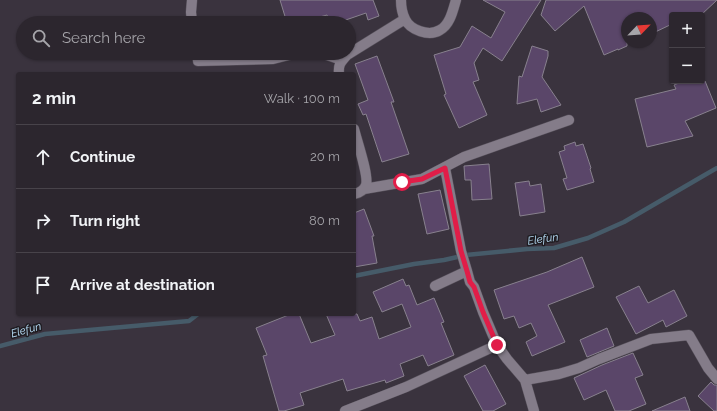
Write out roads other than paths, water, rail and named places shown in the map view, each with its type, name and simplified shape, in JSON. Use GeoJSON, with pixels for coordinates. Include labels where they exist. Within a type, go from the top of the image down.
{"type":"FeatureCollection","features":[{"type":"Feature","properties":{"kind":"street"},"geometry":{"type":"LineString","coordinates":[[191,16],[192,0]]}},
{"type":"Feature","properties":{"kind":"street"},"geometry":{"type":"LineString","coordinates":[[401,0],[405,19],[412,27],[423,33],[433,33],[441,30],[449,21],[456,0]]}},
{"type":"Feature","properties":{"kind":"street"},"geometry":{"type":"LineString","coordinates":[[356,49],[405,19]]}},
{"type":"Feature","properties":{"kind":"street"},"geometry":{"type":"LineString","coordinates":[[198,60],[236,60]]}},
{"type":"Feature","properties":{"kind":"street"},"geometry":{"type":"LineString","coordinates":[[339,72],[338,66],[342,60]]}},
{"type":"Feature","properties":{"kind":"street"},"geometry":{"type":"LineString","coordinates":[[364,189],[422,179],[464,157],[568,120]]}},
{"type":"Feature","properties":{"kind":"street"},"geometry":{"type":"LineString","coordinates":[[356,137],[367,183],[364,189],[356,194]]}},
{"type":"Feature","properties":{"kind":"street"},"geometry":{"type":"LineString","coordinates":[[445,168],[461,251],[470,282],[474,287],[497,345],[525,380],[534,411]]}},
{"type":"Feature","properties":{"kind":"street"},"geometry":{"type":"LineString","coordinates":[[435,286],[466,267]]}},
{"type":"Feature","properties":{"kind":"street"},"geometry":{"type":"LineString","coordinates":[[525,380],[559,374],[579,368],[598,359],[651,339],[689,335],[708,368],[717,379]]}},
{"type":"Feature","properties":{"kind":"street"},"geometry":{"type":"LineString","coordinates":[[345,411],[406,387],[497,345]]}},
{"type":"Feature","properties":{"kind":"waterway","name":"Elefun"},"geometry":{"type":"LineString","coordinates":[[356,276],[466,255],[554,248],[588,238],[624,222],[717,168]]}},
{"type":"Feature","properties":{"kind":"waterway","name":"Elefun"},"geometry":{"type":"LineString","coordinates":[[0,346],[45,334],[189,321],[195,316]]}}]}
